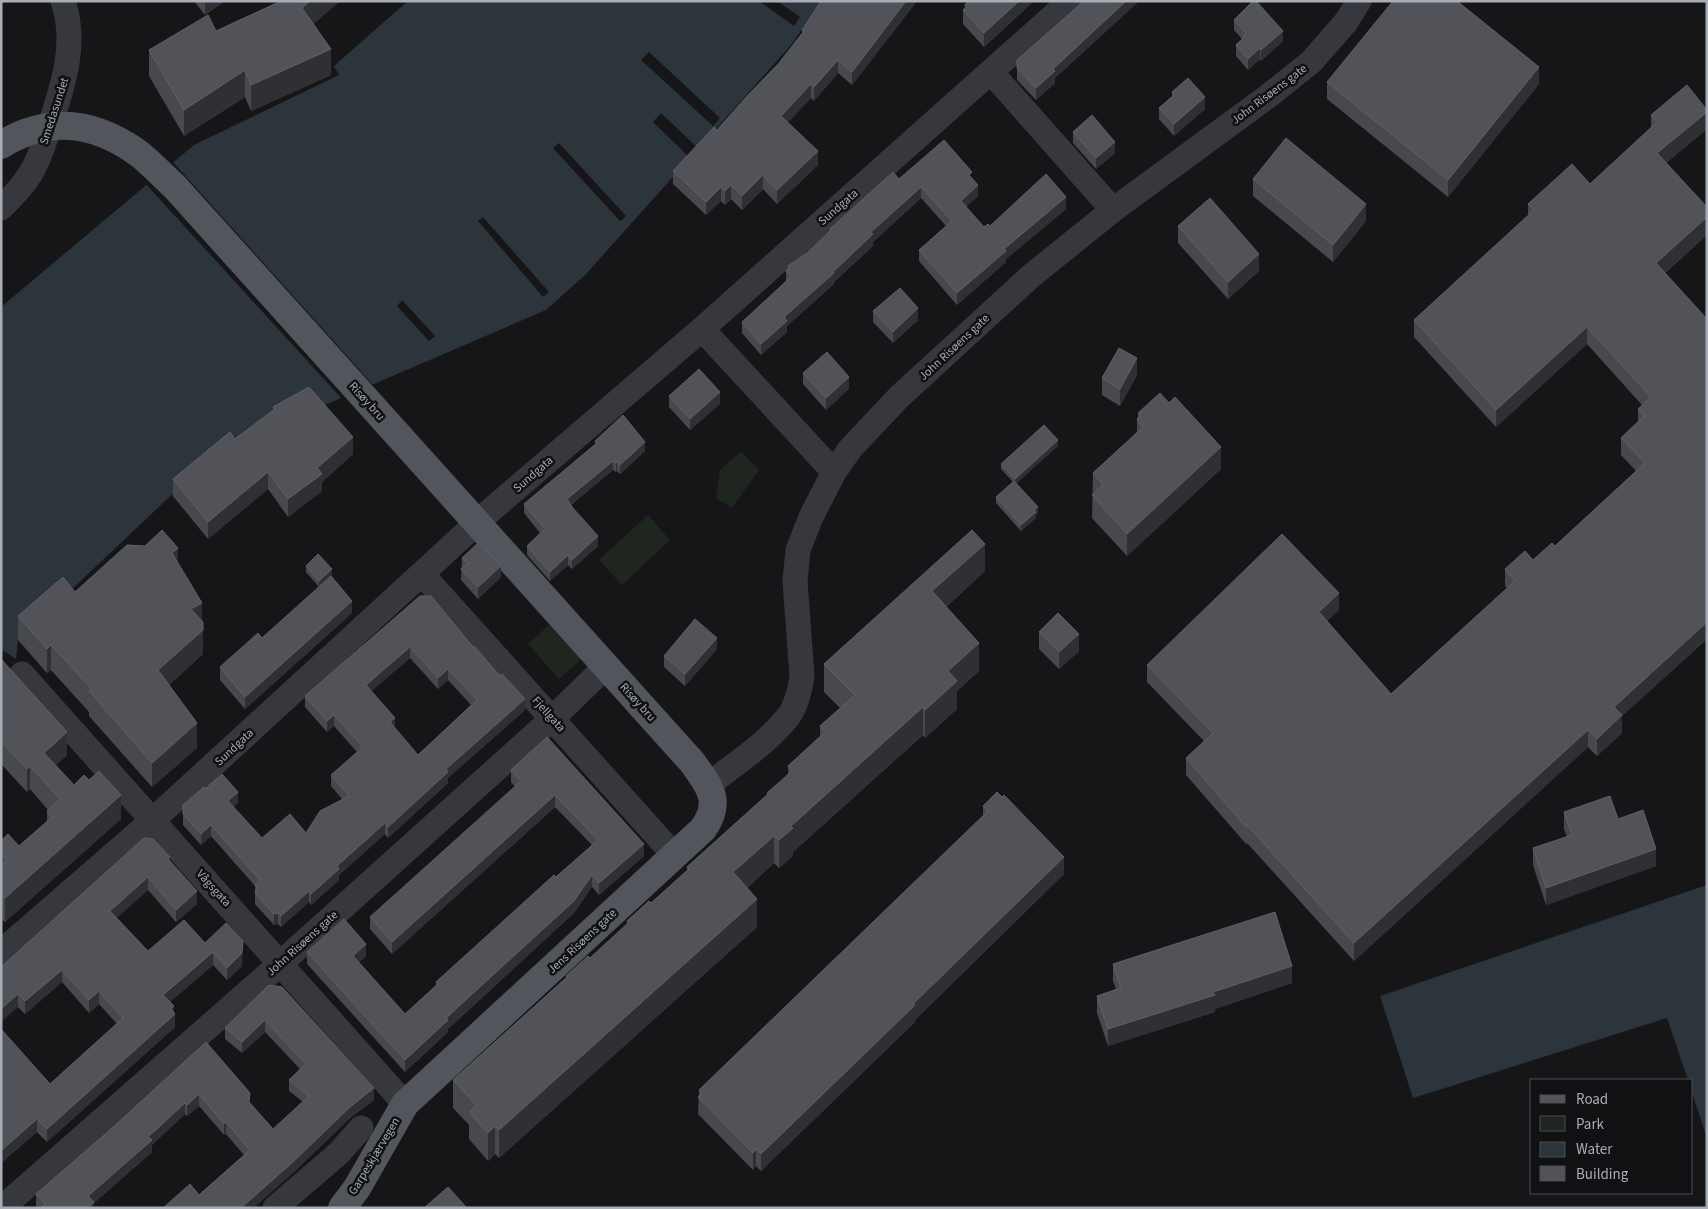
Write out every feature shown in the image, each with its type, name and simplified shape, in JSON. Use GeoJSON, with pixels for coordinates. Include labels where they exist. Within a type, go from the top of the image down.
{"type":"FeatureCollection","features":[{"type":"Feature","properties":{"kind":"main road","name":"Risøy bru"},"geometry":{"type":"LineString","coordinates":[[1,146],[19,134],[50,126],[64,126],[95,131],[117,140],[139,154],[175,187],[692,762]]}},
{"type":"Feature","properties":{"kind":"main road","name":"Jens Risøens gate"},"geometry":{"type":"LineString","coordinates":[[405,1104],[703,829],[711,815],[713,806],[712,796],[708,785],[692,762]]}},
{"type":"Feature","properties":{"kind":"main road","name":"Garpeskjærvegen"},"geometry":{"type":"LineString","coordinates":[[342,1208],[357,1188],[405,1104]]}},
{"type":"Feature","properties":{"kind":"street","name":"Smedasundet"},"geometry":{"type":"LineString","coordinates":[[1,208],[15,194],[34,169],[59,99],[70,53],[69,30],[63,1]]}},
{"type":"Feature","properties":{"kind":"street","name":"Sundgata"},"geometry":{"type":"LineString","coordinates":[[1,952],[153,820],[491,510],[702,329],[1070,1]]}},
{"type":"Feature","properties":{"kind":"street","name":"John Risøens gate"},"geometry":{"type":"LineString","coordinates":[[708,785],[757,748],[789,716],[795,704],[802,676],[795,581],[798,550],[811,516],[834,472],[850,449],[918,380],[1031,276],[1113,210],[1267,97],[1311,62],[1346,22],[1359,1]]}},
{"type":"Feature","properties":{"kind":"street"},"geometry":{"type":"LineString","coordinates":[[991,72],[1113,210]]}},
{"type":"Feature","properties":{"kind":"street"},"geometry":{"type":"LineString","coordinates":[[702,329],[834,472]]}},
{"type":"Feature","properties":{"kind":"street","name":"Fjellgata"},"geometry":{"type":"LineString","coordinates":[[422,574],[675,856]]}},
{"type":"Feature","properties":{"kind":"street","name":"Vågsgata"},"geometry":{"type":"LineString","coordinates":[[22,674],[405,1104]]}},
{"type":"Feature","properties":{"kind":"street","name":"John Risøens gate"},"geometry":{"type":"LineString","coordinates":[[2,1207],[281,963],[553,718],[598,674]]}},
{"type":"Feature","properties":{"kind":"street"},"geometry":{"type":"LineString","coordinates":[[276,1208],[339,1153],[360,1128]]}},
{"type":"Feature","properties":{"kind":"green space"},"geometry":{"type":"Polygon","coordinates":[[[741,451],[759,470],[732,508],[716,498],[720,470],[741,451]]]}},
{"type":"Feature","properties":{"kind":"green space"},"geometry":{"type":"Polygon","coordinates":[[[648,515],[670,540],[622,585],[599,560],[648,515]]]}},
{"type":"Feature","properties":{"kind":"green space"},"geometry":{"type":"Polygon","coordinates":[[[557,618],[588,653],[559,679],[528,644],[557,618]]]}},
{"type":"Feature","properties":{"kind":"water"},"geometry":{"type":"Polygon","coordinates":[[[408,1],[821,1],[792,44],[586,274],[546,310],[239,442],[234,436],[18,640],[16,659],[1,649],[1,307],[194,145],[339,75],[334,66],[408,1]]]}},
{"type":"Feature","properties":{"kind":"water"},"geometry":{"type":"Polygon","coordinates":[[[1707,885],[1707,1138],[1693,1096],[1693,1079],[1688,1079],[1667,1018],[1413,1098],[1380,996],[1707,885]]]}},
{"type":"Feature","properties":{"kind":"pier"},"geometry":{"type":"Polygon","coordinates":[[[759,1],[777,1],[800,17],[794,26],[759,1]]]}},
{"type":"Feature","properties":{"kind":"pier"},"geometry":{"type":"Polygon","coordinates":[[[649,52],[720,118],[713,126],[641,60],[649,52]]]}},
{"type":"Feature","properties":{"kind":"pier"},"geometry":{"type":"Polygon","coordinates":[[[661,113],[700,150],[691,159],[653,122],[661,113]]]}},
{"type":"Feature","properties":{"kind":"pier"},"geometry":{"type":"Polygon","coordinates":[[[559,143],[626,216],[622,220],[620,221],[553,148],[559,143]]]}},
{"type":"Feature","properties":{"kind":"pier"},"geometry":{"type":"Polygon","coordinates":[[[172,161],[374,386],[343,400],[145,183],[172,161]]]}},
{"type":"Feature","properties":{"kind":"pier"},"geometry":{"type":"Polygon","coordinates":[[[483,217],[549,292],[543,297],[478,221],[483,217]]]}},
{"type":"Feature","properties":{"kind":"pier"},"geometry":{"type":"Polygon","coordinates":[[[402,300],[435,336],[429,341],[397,306],[402,300]]]}},
{"type":"Feature","properties":{"kind":"building"},"geometry":{"type":"Polygon","coordinates":[[[281,1],[310,1],[302,8],[331,49],[251,85],[245,70],[184,110],[149,50],[208,15],[216,31],[281,1]]]}},
{"type":"Feature","properties":{"kind":"building"},"geometry":{"type":"Polygon","coordinates":[[[821,1],[906,1],[852,72],[838,60],[814,87],[811,84],[781,116],[818,151],[777,190],[763,175],[742,196],[731,185],[725,191],[721,187],[706,202],[673,171],[714,127],[717,130],[779,63],[804,31],[802,30],[821,1]]]}},
{"type":"Feature","properties":{"kind":"building"},"geometry":{"type":"Polygon","coordinates":[[[968,1],[1019,1],[984,33],[963,10],[968,1]]]}},
{"type":"Feature","properties":{"kind":"building"},"geometry":{"type":"Polygon","coordinates":[[[1084,1],[1126,1],[1053,69],[1055,71],[1036,88],[1017,68],[1017,60],[1084,1]]]}},
{"type":"Feature","properties":{"kind":"building"},"geometry":{"type":"Polygon","coordinates":[[[1253,1],[1256,1],[1283,31],[1248,59],[1236,45],[1246,33],[1234,20],[1253,1]]]}},
{"type":"Feature","properties":{"kind":"building"},"geometry":{"type":"Polygon","coordinates":[[[1393,1],[1457,1],[1539,67],[1448,180],[1327,82],[1393,1]]]}},
{"type":"Feature","properties":{"kind":"building"},"geometry":{"type":"Polygon","coordinates":[[[1188,78],[1205,97],[1174,124],[1159,108],[1174,95],[1172,92],[1188,78]]]}},
{"type":"Feature","properties":{"kind":"building"},"geometry":{"type":"Polygon","coordinates":[[[1687,85],[1707,112],[1657,153],[1707,207],[1707,217],[1656,263],[1707,319],[1707,622],[1614,707],[1622,715],[1597,739],[1588,730],[1354,943],[1246,824],[1247,828],[1186,758],[1213,733],[1147,665],[1282,534],[1339,593],[1319,612],[1391,694],[1515,581],[1505,569],[1525,551],[1533,560],[1552,543],[1555,546],[1645,463],[1621,438],[1644,416],[1638,409],[1651,397],[1587,327],[1496,410],[1414,320],[1534,210],[1528,204],[1572,164],[1590,184],[1657,122],[1651,115],[1687,85]]]}},
{"type":"Feature","properties":{"kind":"building"},"geometry":{"type":"Polygon","coordinates":[[[1092,115],[1115,142],[1096,158],[1073,132],[1092,115]]]}},
{"type":"Feature","properties":{"kind":"building"},"geometry":{"type":"Polygon","coordinates":[[[1286,138],[1366,204],[1333,245],[1253,179],[1286,138]]]}},
{"type":"Feature","properties":{"kind":"building"},"geometry":{"type":"Polygon","coordinates":[[[944,140],[972,172],[969,175],[978,185],[961,201],[984,227],[988,224],[990,226],[1046,174],[1066,197],[1004,249],[1006,251],[957,293],[919,250],[952,221],[921,187],[871,232],[873,234],[834,273],[784,317],[787,321],[761,344],[742,322],[791,277],[786,271],[789,268],[788,266],[807,253],[830,229],[893,172],[899,179],[944,140]]]}},
{"type":"Feature","properties":{"kind":"building"},"geometry":{"type":"Polygon","coordinates":[[[1210,198],[1259,254],[1228,282],[1178,226],[1210,198]]]}},
{"type":"Feature","properties":{"kind":"building"},"geometry":{"type":"Polygon","coordinates":[[[900,288],[918,308],[893,332],[873,311],[900,288]]]}},
{"type":"Feature","properties":{"kind":"building"},"geometry":{"type":"Polygon","coordinates":[[[1119,348],[1137,358],[1120,389],[1102,378],[1119,348]]]}},
{"type":"Feature","properties":{"kind":"building"},"geometry":{"type":"Polygon","coordinates":[[[827,352],[849,377],[826,398],[803,373],[827,352]]]}},
{"type":"Feature","properties":{"kind":"building"},"geometry":{"type":"Polygon","coordinates":[[[699,369],[720,392],[690,419],[669,396],[699,369]]]}},
{"type":"Feature","properties":{"kind":"building"},"geometry":{"type":"Polygon","coordinates":[[[309,387],[353,437],[317,468],[322,474],[288,499],[268,472],[208,522],[173,479],[230,432],[235,439],[275,409],[273,407],[309,387]]]}},
{"type":"Feature","properties":{"kind":"building"},"geometry":{"type":"Polygon","coordinates":[[[1160,393],[1169,403],[1175,397],[1221,447],[1127,534],[1092,495],[1103,485],[1093,473],[1143,427],[1137,419],[1140,416],[1138,413],[1160,393]]]}},
{"type":"Feature","properties":{"kind":"building"},"geometry":{"type":"Polygon","coordinates":[[[623,415],[645,442],[620,465],[617,461],[616,463],[613,461],[567,499],[598,536],[572,560],[568,555],[550,572],[527,546],[545,529],[524,504],[597,443],[595,441],[623,415]]]}},
{"type":"Feature","properties":{"kind":"building"},"geometry":{"type":"Polygon","coordinates":[[[1044,425],[1058,440],[1015,479],[1001,464],[1044,425]]]}},
{"type":"Feature","properties":{"kind":"building"},"geometry":{"type":"Polygon","coordinates":[[[1014,481],[1038,507],[1034,510],[1036,512],[1021,525],[996,497],[1014,481]]]}},
{"type":"Feature","properties":{"kind":"building"},"geometry":{"type":"Polygon","coordinates":[[[162,530],[178,548],[172,553],[202,603],[191,609],[203,622],[203,630],[158,670],[197,723],[152,763],[89,691],[92,689],[51,645],[47,649],[18,616],[63,577],[75,592],[127,545],[145,546],[162,530]]]}},
{"type":"Feature","properties":{"kind":"building"},"geometry":{"type":"Polygon","coordinates":[[[972,530],[985,544],[932,591],[979,643],[948,671],[957,681],[925,710],[923,707],[791,826],[793,828],[779,840],[774,836],[733,872],[757,899],[499,1130],[495,1126],[488,1133],[469,1112],[476,1105],[453,1080],[588,956],[590,958],[649,901],[651,903],[689,869],[687,867],[792,771],[788,766],[825,732],[820,726],[855,695],[824,664],[972,530]]]}},
{"type":"Feature","properties":{"kind":"building"},"geometry":{"type":"Polygon","coordinates":[[[479,542],[501,566],[478,587],[461,569],[468,563],[462,558],[479,542]]]}},
{"type":"Feature","properties":{"kind":"building"},"geometry":{"type":"Polygon","coordinates":[[[318,554],[332,569],[319,581],[306,566],[318,554]]]}},
{"type":"Feature","properties":{"kind":"building"},"geometry":{"type":"Polygon","coordinates":[[[331,576],[352,601],[245,697],[220,667],[258,633],[262,638],[331,576]]]}},
{"type":"Feature","properties":{"kind":"building"},"geometry":{"type":"Polygon","coordinates":[[[420,596],[431,596],[473,647],[525,699],[446,769],[448,772],[388,827],[385,823],[337,866],[339,869],[311,894],[309,891],[281,916],[278,913],[274,914],[255,893],[257,887],[255,885],[260,880],[211,825],[201,834],[183,814],[183,805],[222,774],[238,792],[228,801],[262,838],[290,814],[306,833],[320,811],[349,796],[331,775],[363,747],[334,715],[327,721],[305,696],[420,596]],[[410,647],[366,685],[395,718],[390,722],[418,755],[477,700],[448,669],[438,678],[410,647]]]}},
{"type":"Feature","properties":{"kind":"building"},"geometry":{"type":"Polygon","coordinates":[[[1058,613],[1079,634],[1059,652],[1039,632],[1058,613]]]}},
{"type":"Feature","properties":{"kind":"building"},"geometry":{"type":"Polygon","coordinates":[[[695,619],[717,638],[685,674],[664,656],[695,619]]]}},
{"type":"Feature","properties":{"kind":"building"},"geometry":{"type":"Polygon","coordinates":[[[1,659],[67,732],[44,753],[74,785],[84,775],[89,780],[99,771],[121,795],[5,898],[1,894],[1,866],[7,861],[1,854],[1,841],[8,834],[19,846],[52,817],[47,811],[60,799],[30,766],[27,769],[1,741],[1,659]]]}},
{"type":"Feature","properties":{"kind":"building"},"geometry":{"type":"Polygon","coordinates":[[[547,737],[644,844],[599,883],[592,875],[574,901],[446,1018],[448,1020],[405,1060],[307,952],[344,919],[366,944],[353,956],[405,1014],[438,984],[436,982],[554,875],[556,877],[598,840],[555,795],[392,942],[370,917],[521,781],[511,770],[547,737]]]}},
{"type":"Feature","properties":{"kind":"building"},"geometry":{"type":"Polygon","coordinates":[[[997,792],[1002,797],[1004,795],[1064,857],[761,1154],[756,1149],[753,1153],[698,1097],[702,1093],[699,1090],[988,811],[983,806],[997,792]]]}},
{"type":"Feature","properties":{"kind":"building"},"geometry":{"type":"Polygon","coordinates":[[[1610,796],[1618,819],[1643,810],[1656,849],[1546,888],[1533,848],[1572,835],[1564,812],[1610,796]]]}},
{"type":"Feature","properties":{"kind":"building"},"geometry":{"type":"Polygon","coordinates":[[[144,838],[153,839],[197,891],[176,910],[148,877],[110,911],[148,951],[184,920],[205,943],[226,923],[243,941],[242,953],[227,968],[213,952],[163,995],[174,1006],[171,1009],[175,1014],[47,1129],[37,1119],[1,1151],[1,1029],[50,1084],[123,1018],[99,991],[89,1000],[62,970],[25,1001],[18,994],[1,1009],[1,967],[144,838]]]}},
{"type":"Feature","properties":{"kind":"building"},"geometry":{"type":"Polygon","coordinates":[[[1275,912],[1292,966],[1213,992],[1215,995],[1108,1029],[1097,996],[1121,988],[1113,964],[1275,912]]]}},
{"type":"Feature","properties":{"kind":"building"},"geometry":{"type":"Polygon","coordinates":[[[269,985],[282,987],[374,1088],[350,1107],[293,1162],[241,1208],[163,1208],[190,1184],[199,1195],[250,1150],[226,1122],[224,1124],[199,1094],[187,1105],[185,1103],[148,1137],[152,1140],[88,1196],[94,1202],[88,1208],[41,1208],[45,1204],[36,1194],[110,1130],[206,1042],[250,1093],[249,1102],[273,1129],[309,1096],[289,1080],[306,1064],[265,1020],[242,1042],[225,1028],[269,985]]]}},
{"type":"Feature","properties":{"kind":"building"},"geometry":{"type":"Polygon","coordinates":[[[448,1187],[467,1208],[424,1208],[448,1187]]]}}]}
